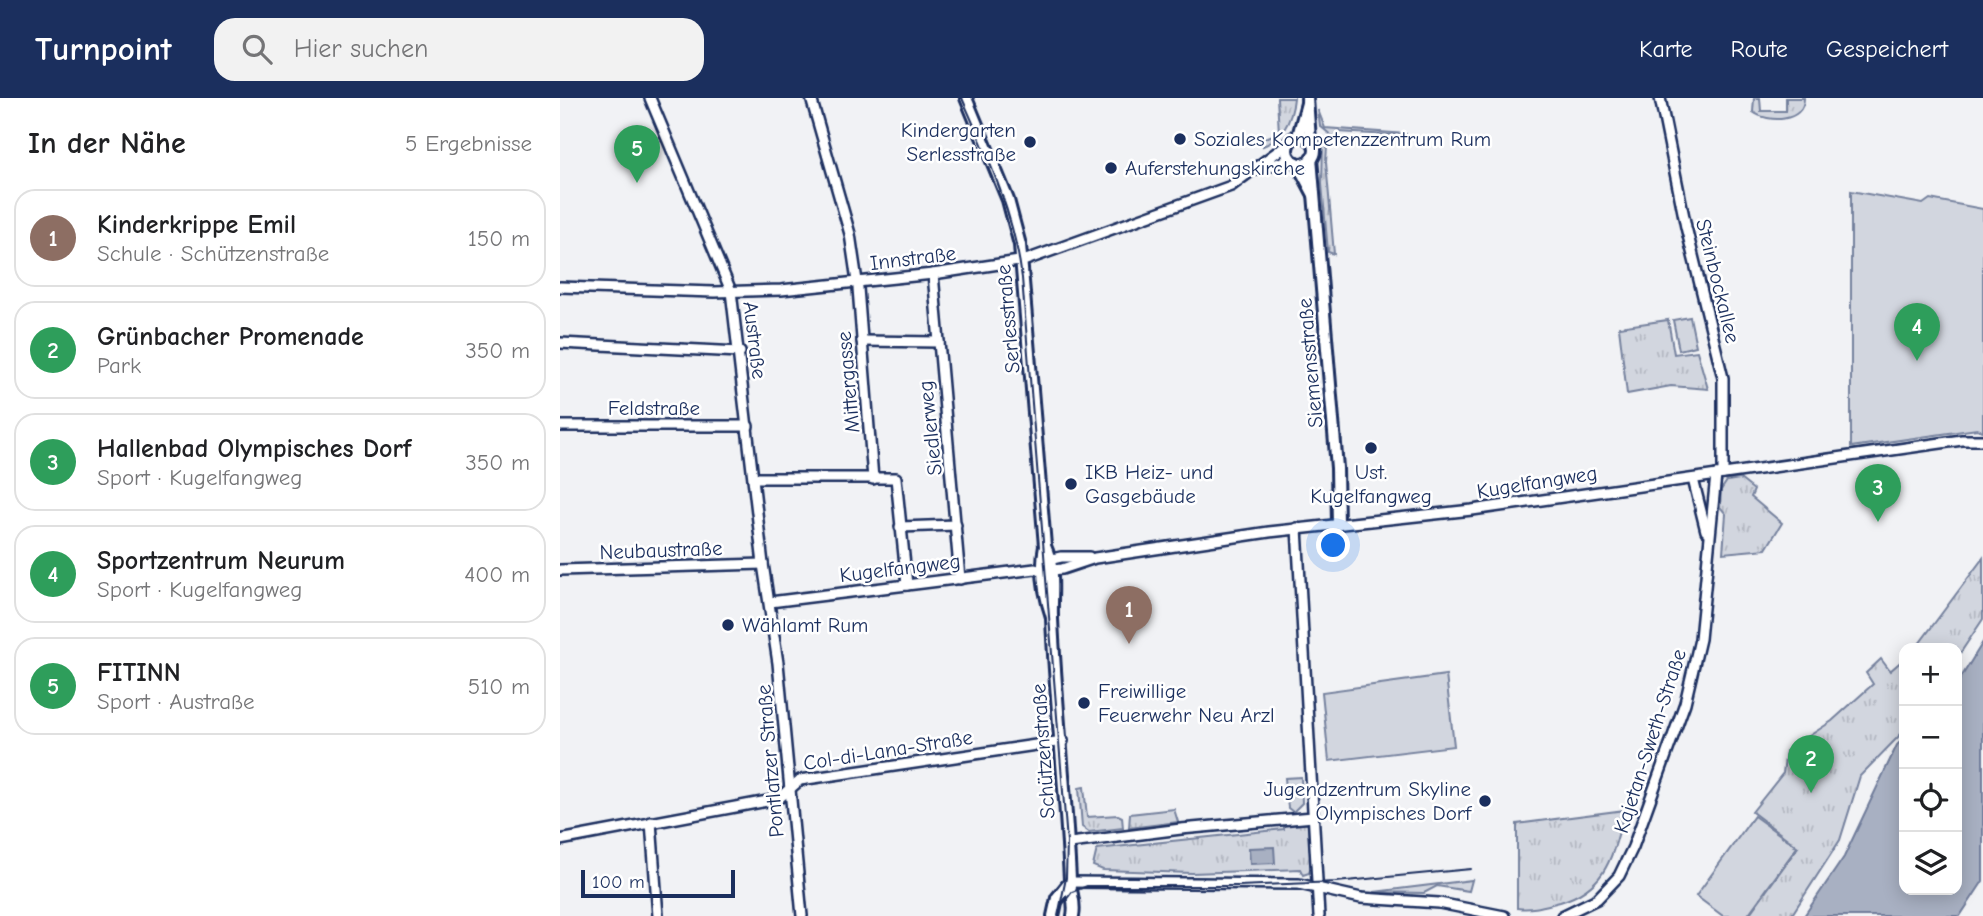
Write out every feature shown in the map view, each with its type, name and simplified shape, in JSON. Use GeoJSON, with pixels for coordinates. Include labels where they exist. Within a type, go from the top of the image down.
{"type":"FeatureCollection","features":[{"type":"Feature","properties":{"kind":"street","name":"Austraße"},"geometry":{"type":"LineString","coordinates":[[650,98],[731,291],[763,564],[770,602]]}},
{"type":"Feature","properties":{"kind":"street","name":"Mittergasse"},"geometry":{"type":"LineString","coordinates":[[811,98],[847,222],[857,283],[873,478]]}},
{"type":"Feature","properties":{"kind":"street","name":"Serlesstraße"},"geometry":{"type":"LineString","coordinates":[[965,98],[1008,200],[1023,260],[1045,546],[1044,566]]}},
{"type":"Feature","properties":{"kind":"street","name":"Steinbockallee"},"geometry":{"type":"LineString","coordinates":[[1660,98],[1686,227],[1723,378],[1720,475]]}},
{"type":"Feature","properties":{"kind":"street"},"geometry":{"type":"LineString","coordinates":[[1308,99],[1310,139],[1314,147],[1311,159],[1294,161],[1287,153],[1288,144],[1298,136],[1308,99]]}},
{"type":"Feature","properties":{"kind":"street"},"geometry":{"type":"LineString","coordinates":[[1298,136],[1310,139]]}},
{"type":"Feature","properties":{"kind":"street","name":"Innstraße"},"geometry":{"type":"LineString","coordinates":[[560,287],[731,291],[857,283],[1023,260],[1231,186],[1288,144]]}},
{"type":"Feature","properties":{"kind":"street","name":"Siemensstraße"},"geometry":{"type":"LineString","coordinates":[[1311,159],[1338,468],[1338,525]]}},
{"type":"Feature","properties":{"kind":"street","name":"Innstraße"},"geometry":{"type":"LineString","coordinates":[[1253,172],[1294,161]]}},
{"type":"Feature","properties":{"kind":"street","name":"Siemensstraße"},"geometry":{"type":"LineString","coordinates":[[1294,161],[1315,198]]}},
{"type":"Feature","properties":{"kind":"street","name":"Siedlerweg"},"geometry":{"type":"LineString","coordinates":[[933,274],[947,463],[952,463],[960,579]]}},
{"type":"Feature","properties":{"kind":"street"},"geometry":{"type":"LineString","coordinates":[[862,341],[939,342]]}},
{"type":"Feature","properties":{"kind":"street"},"geometry":{"type":"LineString","coordinates":[[560,344],[740,352]]}},
{"type":"Feature","properties":{"kind":"street","name":"Feldstraße"},"geometry":{"type":"LineString","coordinates":[[560,426],[748,426]]}},
{"type":"Feature","properties":{"kind":"street","name":"Kugelfangweg"},"geometry":{"type":"LineString","coordinates":[[770,602],[960,579],[1297,528],[1430,515],[1962,440],[1983,440]]}},
{"type":"Feature","properties":{"kind":"street","name":"Kajetan-Sweth-Straße"},"geometry":{"type":"LineString","coordinates":[[1562,916],[1586,906],[1609,889],[1633,847],[1685,703],[1698,653],[1708,543],[1720,475]]}},
{"type":"Feature","properties":{"kind":"street"},"geometry":{"type":"LineString","coordinates":[[754,478],[896,478],[907,585]]}},
{"type":"Feature","properties":{"kind":"street","name":"Kajetan-Sweth-Straße"},"geometry":{"type":"LineString","coordinates":[[1693,478],[1700,497],[1708,543]]}},
{"type":"Feature","properties":{"kind":"street"},"geometry":{"type":"LineString","coordinates":[[900,527],[956,525]]}},
{"type":"Feature","properties":{"kind":"street"},"geometry":{"type":"LineString","coordinates":[[1297,528],[1319,916]]}},
{"type":"Feature","properties":{"kind":"street","name":"Neubaustraße"},"geometry":{"type":"LineString","coordinates":[[560,570],[763,564]]}},
{"type":"Feature","properties":{"kind":"street","name":"Schützenstraße"},"geometry":{"type":"LineString","coordinates":[[1044,566],[1052,617],[1063,741],[1070,882],[1075,905],[1073,916]]}},
{"type":"Feature","properties":{"kind":"street","name":"Pontlatzer Straße"},"geometry":{"type":"LineString","coordinates":[[770,602],[802,916]]}},
{"type":"Feature","properties":{"kind":"street","name":"Col-di-Lana-Straße"},"geometry":{"type":"LineString","coordinates":[[560,839],[778,799],[800,780],[1063,741]]}},
{"type":"Feature","properties":{"kind":"street"},"geometry":{"type":"LineString","coordinates":[[1070,843],[1181,828],[1313,817]]}},
{"type":"Feature","properties":{"kind":"street"},"geometry":{"type":"LineString","coordinates":[[651,822],[657,916]]}},
{"type":"Feature","properties":{"kind":"street"},"geometry":{"type":"LineString","coordinates":[[1070,882],[1299,884],[1361,898],[1439,903],[1504,916]]}},
{"type":"Feature","properties":{"kind":"street","name":"Schützenstraße"},"geometry":{"type":"LineString","coordinates":[[1053,916],[1057,898],[1070,882]]}},
{"type":"Feature","properties":{"kind":"green space"},"geometry":{"type":"Polygon","coordinates":[[[1277,98],[1294,98],[1291,113],[1282,133],[1263,146],[1262,139],[1279,133],[1277,98]]]}},
{"type":"Feature","properties":{"kind":"green space"},"geometry":{"type":"Polygon","coordinates":[[[1754,98],[1760,98],[1761,111],[1786,111],[1786,98],[1804,98],[1798,112],[1776,119],[1753,112],[1754,98]]]}},
{"type":"Feature","properties":{"kind":"green space"},"geometry":{"type":"Polygon","coordinates":[[[1318,110],[1325,128],[1406,136],[1338,132],[1337,140],[1320,126],[1318,110]]]}},
{"type":"Feature","properties":{"kind":"green space"},"geometry":{"type":"Polygon","coordinates":[[[1326,139],[1334,145],[1327,147],[1326,162],[1334,254],[1328,252],[1322,184],[1323,141],[1326,139]]]}},
{"type":"Feature","properties":{"kind":"green space"},"geometry":{"type":"Polygon","coordinates":[[[1851,191],[1923,204],[1930,199],[1983,209],[1983,431],[1977,429],[1851,447],[1851,191]]]}},
{"type":"Feature","properties":{"kind":"green space"},"geometry":{"type":"Polygon","coordinates":[[[1690,317],[1696,346],[1679,350],[1673,320],[1690,317]]]}},
{"type":"Feature","properties":{"kind":"green space"},"geometry":{"type":"Polygon","coordinates":[[[1668,320],[1674,354],[1697,351],[1708,389],[1671,386],[1627,394],[1619,327],[1668,320]]]}},
{"type":"Feature","properties":{"kind":"green space"},"geometry":{"type":"Polygon","coordinates":[[[1740,479],[1754,490],[1751,497],[1782,523],[1766,549],[1723,553],[1726,514],[1720,507],[1721,490],[1727,481],[1740,479]]]}},
{"type":"Feature","properties":{"kind":"green space"},"geometry":{"type":"Polygon","coordinates":[[[1983,558],[1983,619],[1962,650],[1962,643],[1920,643],[1983,558]]]}},
{"type":"Feature","properties":{"kind":"green space"},"geometry":{"type":"Polygon","coordinates":[[[1881,659],[1890,671],[1899,663],[1899,736],[1860,776],[1840,840],[1791,916],[1748,916],[1798,847],[1752,812],[1783,773],[1786,751],[1832,721],[1873,684],[1866,673],[1881,659]]]}},
{"type":"Feature","properties":{"kind":"green space"},"geometry":{"type":"Polygon","coordinates":[[[1446,675],[1454,746],[1329,761],[1322,692],[1446,675]]]}},
{"type":"Feature","properties":{"kind":"green space"},"geometry":{"type":"Polygon","coordinates":[[[1301,777],[1302,803],[1293,812],[1288,808],[1285,778],[1301,777]]]}},
{"type":"Feature","properties":{"kind":"green space"},"geometry":{"type":"Polygon","coordinates":[[[1084,787],[1087,817],[1118,815],[1122,817],[1123,828],[1089,832],[1082,827],[1079,788],[1084,787]]]}},
{"type":"Feature","properties":{"kind":"green space"},"geometry":{"type":"Polygon","coordinates":[[[1174,809],[1178,822],[1129,828],[1130,814],[1174,809]]]}},
{"type":"Feature","properties":{"kind":"green space"},"geometry":{"type":"Polygon","coordinates":[[[1625,810],[1612,855],[1599,878],[1589,888],[1560,902],[1533,908],[1517,908],[1517,824],[1625,810]]]}},
{"type":"Feature","properties":{"kind":"green space"},"geometry":{"type":"Polygon","coordinates":[[[1754,816],[1797,847],[1747,916],[1723,916],[1696,896],[1754,816]]]}},
{"type":"Feature","properties":{"kind":"green space"},"geometry":{"type":"Polygon","coordinates":[[[1304,822],[1308,825],[1311,867],[1309,873],[1303,875],[1300,869],[1192,873],[1103,870],[1093,866],[1097,849],[1284,829],[1284,823],[1304,822]]]}},
{"type":"Feature","properties":{"kind":"green space"},"geometry":{"type":"Polygon","coordinates":[[[1472,880],[1469,891],[1437,886],[1424,893],[1374,892],[1472,880]]]}},
{"type":"Feature","properties":{"kind":"water"},"geometry":{"type":"Polygon","coordinates":[[[1983,642],[1983,881],[1960,916],[1804,916],[1844,857],[1899,743],[1899,895],[1962,895],[1962,676],[1983,642]]]}},
{"type":"Feature","properties":{"kind":"water"},"geometry":{"type":"Polygon","coordinates":[[[1274,847],[1275,863],[1250,864],[1249,848],[1274,847]]]}},
{"type":"Feature","properties":{"kind":"tram line"},"geometry":{"type":"LineString","coordinates":[[962,98],[1006,208],[1022,278],[1067,842],[1066,878],[1058,916]]}},
{"type":"Feature","properties":{"kind":"tram line"},"geometry":{"type":"LineString","coordinates":[[1063,904],[1072,892],[1087,886],[1239,886],[1336,882],[1471,869]]}},
{"type":"Feature","properties":{"kind":"place","name":"Soziales Kompetenzzentrum Rum"},"geometry":{"type":"Point","coordinates":[1180,139]}},
{"type":"Feature","properties":{"kind":"place","name":"Kindergarten Serlesstraße"},"geometry":{"type":"Point","coordinates":[1030,142]}},
{"type":"Feature","properties":{"kind":"place","name":"Auferstehungskirche"},"geometry":{"type":"Point","coordinates":[1111,168]}},
{"type":"Feature","properties":{"kind":"place","name":"FITINN"},"geometry":{"type":"Point","coordinates":[637,183]}},
{"type":"Feature","properties":{"kind":"place","name":"Sportzentrum Neurum"},"geometry":{"type":"Point","coordinates":[1917,361]}},
{"type":"Feature","properties":{"kind":"place","name":"Ust. Kugelfangweg"},"geometry":{"type":"Point","coordinates":[1371,448]}},
{"type":"Feature","properties":{"kind":"place","name":"IKB Heiz- und Gasgebäude"},"geometry":{"type":"Point","coordinates":[1071,484]}},
{"type":"Feature","properties":{"kind":"place","name":"Hallenbad Olympisches Dorf"},"geometry":{"type":"Point","coordinates":[1878,522]}},
{"type":"Feature","properties":{"kind":"place","name":"Wählamt Rum"},"geometry":{"type":"Point","coordinates":[728,625]}},
{"type":"Feature","properties":{"kind":"place","name":"Kinderkrippe Emil"},"geometry":{"type":"Point","coordinates":[1129,644]}},
{"type":"Feature","properties":{"kind":"place","name":"Freiwillige Feuerwehr Neu Arzl"},"geometry":{"type":"Point","coordinates":[1084,703]}},
{"type":"Feature","properties":{"kind":"place","name":"Grünbacher Promenade"},"geometry":{"type":"Point","coordinates":[1811,793]}},
{"type":"Feature","properties":{"kind":"place","name":"Jugendzentrum Skyline Olympisches Dorf"},"geometry":{"type":"Point","coordinates":[1485,801]}}]}
